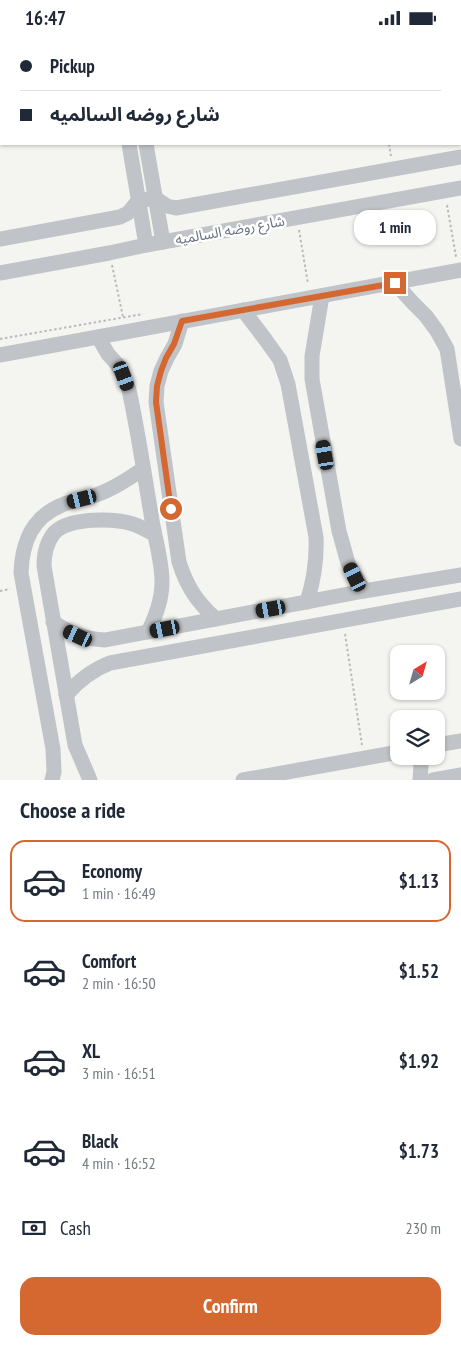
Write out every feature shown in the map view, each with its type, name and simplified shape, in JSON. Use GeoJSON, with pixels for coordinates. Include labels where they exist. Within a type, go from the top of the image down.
{"type":"FeatureCollection","features":[{"type":"Feature","properties":{"kind":"street"},"geometry":{"type":"LineString","coordinates":[[129,145],[146,245]]}},
{"type":"Feature","properties":{"kind":"street"},"geometry":{"type":"LineString","coordinates":[[146,145],[163,242]]}},
{"type":"Feature","properties":{"kind":"street"},"geometry":{"type":"LineString","coordinates":[[0,239],[120,217],[128,213],[138,201],[155,199],[167,206],[176,207],[461,157]]}},
{"type":"Feature","properties":{"kind":"street","name":"شارع روضه السالميه"},"geometry":{"type":"LineString","coordinates":[[0,273],[461,187]]}},
{"type":"Feature","properties":{"kind":"street"},"geometry":{"type":"LineString","coordinates":[[0,355],[460,270]]}},
{"type":"Feature","properties":{"kind":"street"},"geometry":{"type":"LineString","coordinates":[[395,283],[454,348],[461,439]]}},
{"type":"Feature","properties":{"kind":"street"},"geometry":{"type":"LineString","coordinates":[[316,297],[312,379],[340,539],[348,563],[364,591]]}},
{"type":"Feature","properties":{"kind":"street"},"geometry":{"type":"LineString","coordinates":[[243,310],[280,360],[288,384],[316,537],[315,570],[307,602]]}},
{"type":"Feature","properties":{"kind":"street"},"geometry":{"type":"LineString","coordinates":[[182,321],[174,344],[161,371],[157,386],[156,402],[179,562],[184,579],[193,594],[203,608],[216,619]]}},
{"type":"Feature","properties":{"kind":"street"},"geometry":{"type":"LineString","coordinates":[[98,337],[108,354],[117,364],[129,390],[161,565],[161,599],[156,616],[148,632]]}},
{"type":"Feature","properties":{"kind":"street"},"geometry":{"type":"LineString","coordinates":[[288,384],[312,379]]}},
{"type":"Feature","properties":{"kind":"street"},"geometry":{"type":"LineString","coordinates":[[52,780],[54,772],[53,749],[21,573],[22,555],[26,539],[35,525],[47,513],[63,504],[112,488],[143,469]]}},
{"type":"Feature","properties":{"kind":"street"},"geometry":{"type":"LineString","coordinates":[[90,780],[75,745],[53,622],[44,566],[44,553],[48,542],[56,531],[67,525],[83,522],[116,520],[134,524],[154,534]]}},
{"type":"Feature","properties":{"kind":"street"},"geometry":{"type":"LineString","coordinates":[[161,565],[179,562]]}},
{"type":"Feature","properties":{"kind":"street"},"geometry":{"type":"LineString","coordinates":[[53,622],[78,636],[105,640],[459,573]]}},
{"type":"Feature","properties":{"kind":"street"},"geometry":{"type":"LineString","coordinates":[[66,695],[86,675],[98,667],[110,663],[461,599]]}},
{"type":"Feature","properties":{"kind":"street"},"geometry":{"type":"LineString","coordinates":[[105,640],[105,656],[110,663]]}},
{"type":"Feature","properties":{"kind":"street"},"geometry":{"type":"LineString","coordinates":[[445,744],[461,741]]}},
{"type":"Feature","properties":{"kind":"street"},"geometry":{"type":"LineString","coordinates":[[53,749],[75,745]]}},
{"type":"Feature","properties":{"kind":"street"},"geometry":{"type":"LineString","coordinates":[[243,780],[286,776],[364,757],[390,753]]}},
{"type":"Feature","properties":{"kind":"street"},"geometry":{"type":"LineString","coordinates":[[420,780],[421,765]]}},
{"type":"Feature","properties":{"kind":"street"},"geometry":{"type":"LineString","coordinates":[[433,780],[461,775]]}},
{"type":"Feature","properties":{"kind":"path"},"geometry":{"type":"LineString","coordinates":[[444,191],[460,270]]}},
{"type":"Feature","properties":{"kind":"path"},"geometry":{"type":"LineString","coordinates":[[296,218],[316,297]]}},
{"type":"Feature","properties":{"kind":"path"},"geometry":{"type":"LineString","coordinates":[[109,253],[126,332]]}},
{"type":"Feature","properties":{"kind":"path"},"geometry":{"type":"LineString","coordinates":[[343,621],[364,757]]}},
{"type":"Feature","properties":{"kind":"route"},"geometry":{"type":"LineString","coordinates":[[171,509],[156,402],[157,386],[161,371],[174,344],[182,321],[395,283]]}}]}
